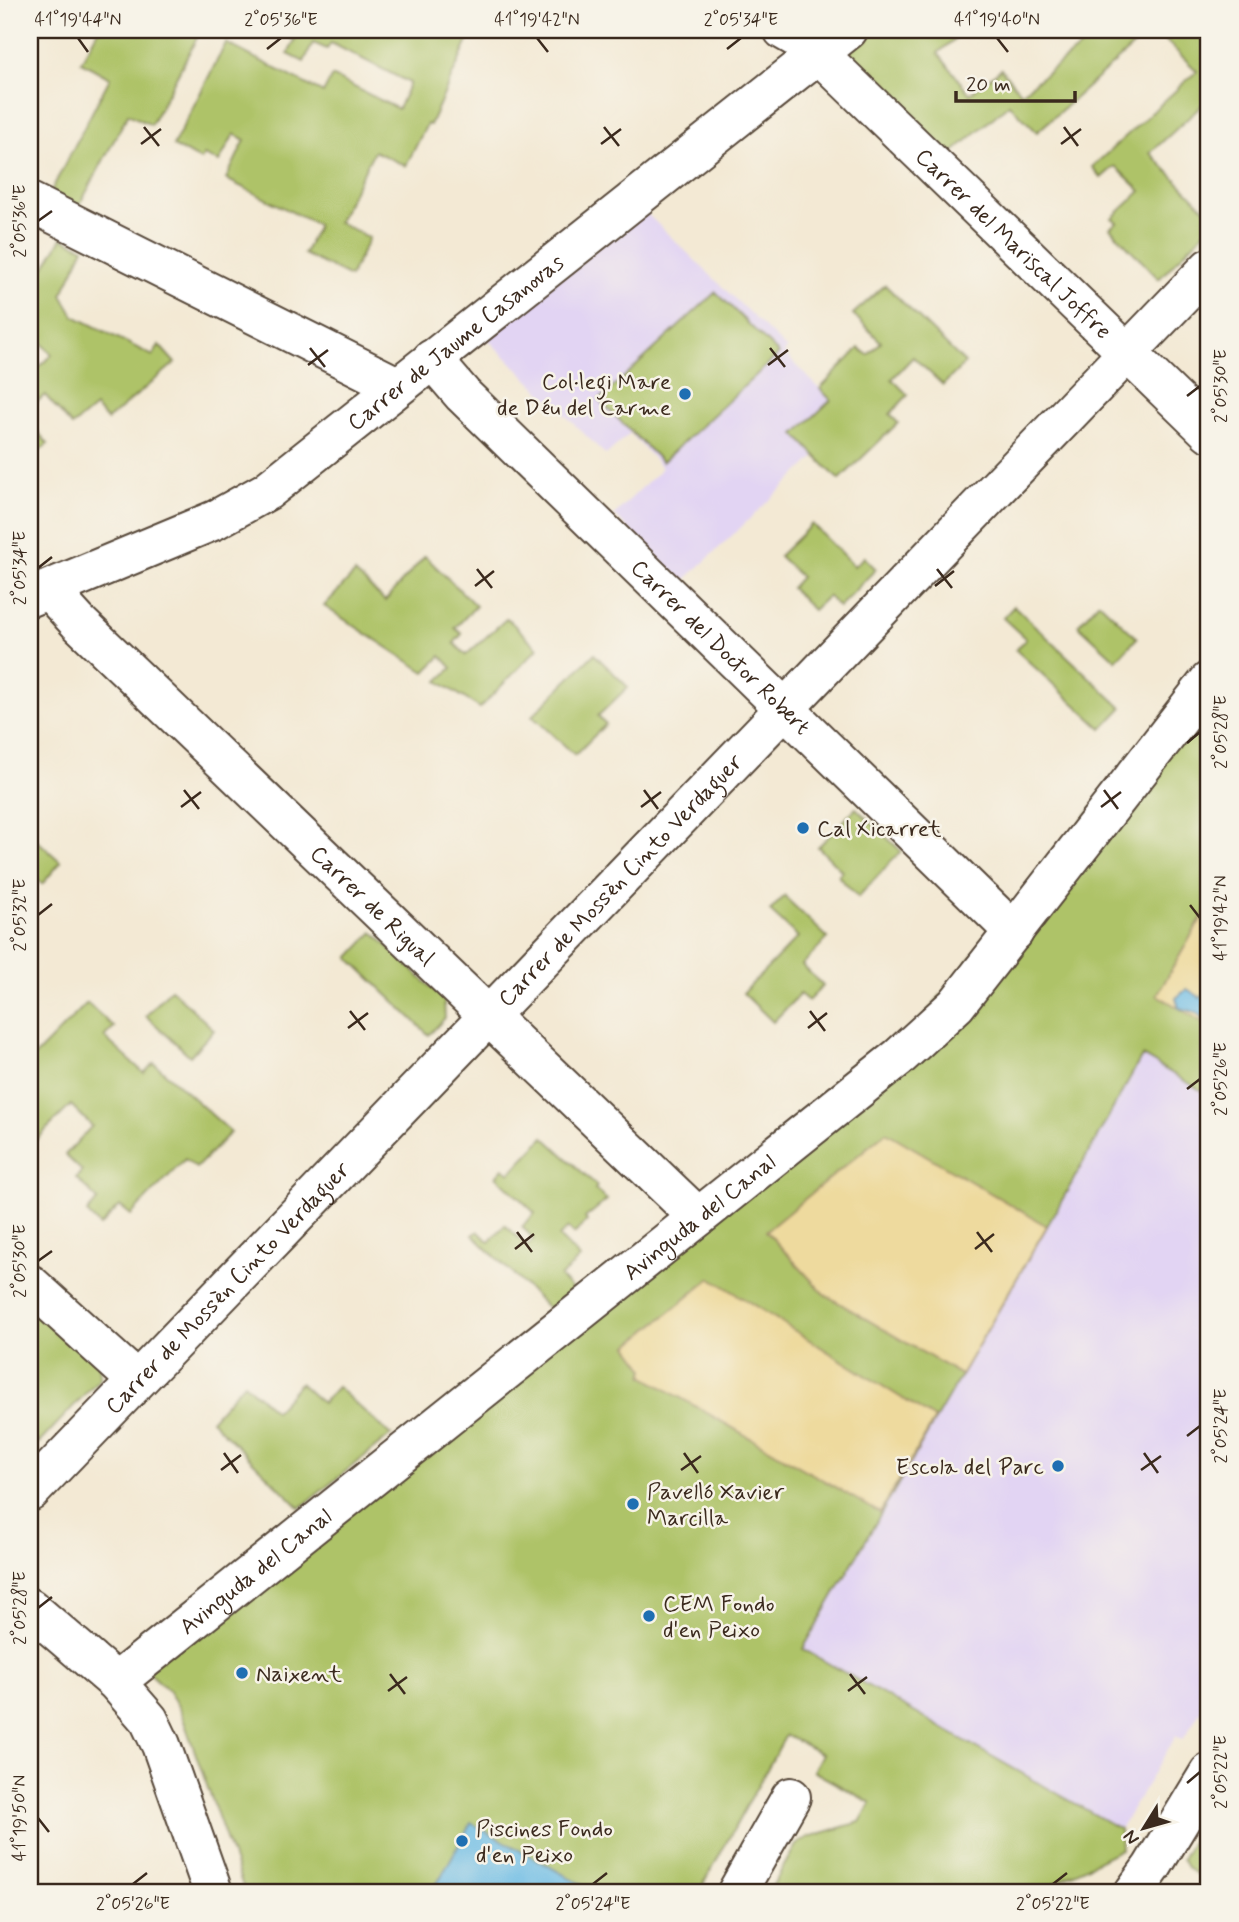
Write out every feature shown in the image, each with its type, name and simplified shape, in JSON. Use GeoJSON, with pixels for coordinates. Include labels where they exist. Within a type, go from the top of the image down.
{"type":"FeatureCollection","features":[{"type":"Feature","properties":{"kind":"street","name":"Carrer del Mariscal Joffre"},"geometry":{"type":"LineString","coordinates":[[783,30],[817,54],[1209,432]]}},
{"type":"Feature","properties":{"kind":"street","name":"Carrer de Jaume Casanovas"},"geometry":{"type":"LineString","coordinates":[[41,593],[242,507],[267,491],[848,30]]}},
{"type":"Feature","properties":{"kind":"street"},"geometry":{"type":"LineString","coordinates":[[30,202],[397,386]]}},
{"type":"Feature","properties":{"kind":"street","name":"Carrer de Mossèn Cinto Verdaguer"},"geometry":{"type":"LineString","coordinates":[[30,1492],[1209,268]]}},
{"type":"Feature","properties":{"kind":"street","name":"Carrer del Doctor Robert"},"geometry":{"type":"LineString","coordinates":[[432,359],[463,395],[1014,932]]}},
{"type":"Feature","properties":{"kind":"street","name":"Carrer de Rigual"},"geometry":{"type":"LineString","coordinates":[[41,593],[58,600],[698,1217]]}},
{"type":"Feature","properties":{"kind":"street","name":"Avinguda del Canal"},"geometry":{"type":"LineString","coordinates":[[116,1682],[908,1048],[956,1005],[1209,681]]}},
{"type":"Feature","properties":{"kind":"street"},"geometry":{"type":"LineString","coordinates":[[30,1284],[136,1380]]}},
{"type":"Feature","properties":{"kind":"street"},"geometry":{"type":"LineString","coordinates":[[30,1608],[116,1682],[149,1720],[161,1745],[213,1892]]}},
{"type":"Feature","properties":{"kind":"street"},"geometry":{"type":"LineString","coordinates":[[1134,1892],[1209,1773]]}},
{"type":"Feature","properties":{"kind":"street"},"geometry":{"type":"LineString","coordinates":[[737,1892],[792,1797]]}},
{"type":"Feature","properties":{"kind":"shaded area","name":"Col·legi Mare de Déu del Carme"},"geometry":{"type":"Polygon","coordinates":[[[644,211],[787,349],[784,353],[831,400],[795,434],[815,457],[683,582],[614,515],[662,468],[630,433],[606,455],[485,337],[644,211]]]}},
{"type":"Feature","properties":{"kind":"shaded area","name":"Escola del Parc"},"geometry":{"type":"Polygon","coordinates":[[[1142,1056],[1209,1095],[1209,1696],[1183,1740],[1176,1736],[1120,1829],[803,1650],[1142,1056]]]}},
{"type":"Feature","properties":{"kind":"green space"},"geometry":{"type":"Polygon","coordinates":[[[98,30],[201,30],[151,125],[128,114],[78,208],[50,193],[110,78],[81,62],[98,30]]]}},
{"type":"Feature","properties":{"kind":"green space"},"geometry":{"type":"Polygon","coordinates":[[[275,30],[473,30],[430,125],[427,124],[406,166],[374,151],[338,222],[369,238],[350,277],[304,254],[318,225],[226,179],[245,140],[234,134],[219,162],[204,155],[201,160],[173,146],[226,43],[323,93],[332,76],[398,109],[410,83],[331,43],[327,49],[313,43],[304,62],[288,54],[295,40],[275,30]]]}},
{"type":"Feature","properties":{"kind":"green space"},"geometry":{"type":"Polygon","coordinates":[[[871,30],[954,30],[956,38],[938,53],[970,94],[1001,69],[1021,93],[1088,41],[1080,30],[1151,30],[1037,132],[1009,104],[950,155],[845,50],[871,30]]]}},
{"type":"Feature","properties":{"kind":"green space"},"geometry":{"type":"Polygon","coordinates":[[[1155,30],[1209,30],[1209,99],[1150,153],[1209,213],[1209,227],[1159,279],[1110,228],[1117,222],[1112,218],[1141,191],[1115,166],[1101,178],[1092,167],[1197,71],[1155,30]]]}},
{"type":"Feature","properties":{"kind":"green space"},"geometry":{"type":"Polygon","coordinates":[[[62,238],[84,248],[62,295],[74,316],[153,356],[159,345],[175,363],[107,420],[95,407],[72,426],[45,395],[30,408],[30,375],[52,355],[30,329],[30,291],[62,238]]]}},
{"type":"Feature","properties":{"kind":"green space"},"geometry":{"type":"Polygon","coordinates":[[[885,285],[965,363],[943,385],[913,357],[892,379],[908,395],[890,414],[898,423],[839,480],[795,434],[831,400],[820,389],[859,348],[868,355],[881,342],[853,314],[885,285]]]}},
{"type":"Feature","properties":{"kind":"green space"},"geometry":{"type":"Polygon","coordinates":[[[716,292],[779,354],[662,462],[599,400],[716,292]]]}},
{"type":"Feature","properties":{"kind":"green space"},"geometry":{"type":"Polygon","coordinates":[[[30,423],[48,444],[30,459],[30,423]]]}},
{"type":"Feature","properties":{"kind":"green space"},"geometry":{"type":"Polygon","coordinates":[[[812,524],[854,566],[864,557],[876,569],[839,607],[828,596],[813,610],[791,588],[801,577],[779,556],[812,524]]]}},
{"type":"Feature","properties":{"kind":"green space"},"geometry":{"type":"Polygon","coordinates":[[[425,556],[476,606],[455,628],[462,634],[454,643],[466,655],[507,618],[538,648],[480,708],[438,681],[452,668],[441,656],[425,672],[324,606],[355,573],[385,601],[425,556]]]}},
{"type":"Feature","properties":{"kind":"green space"},"geometry":{"type":"Polygon","coordinates":[[[1099,602],[1137,638],[1116,660],[1078,625],[1099,602]]]}},
{"type":"Feature","properties":{"kind":"green space"},"geometry":{"type":"Polygon","coordinates":[[[1014,606],[1122,708],[1102,729],[1016,650],[1026,639],[1003,618],[1014,606]]]}},
{"type":"Feature","properties":{"kind":"green space"},"geometry":{"type":"Polygon","coordinates":[[[594,654],[628,687],[598,716],[606,724],[575,755],[532,716],[594,654]]]}},
{"type":"Feature","properties":{"kind":"green space"},"geometry":{"type":"Polygon","coordinates":[[[1209,657],[1209,1095],[1142,1056],[1069,1188],[803,1649],[1120,1829],[1121,1849],[1038,1892],[769,1892],[796,1845],[808,1837],[860,1822],[871,1803],[813,1771],[822,1754],[786,1735],[699,1892],[245,1892],[180,1710],[168,1690],[130,1655],[901,1045],[1095,804],[1209,657]]]}},
{"type":"Feature","properties":{"kind":"green space"},"geometry":{"type":"Polygon","coordinates":[[[856,808],[901,851],[858,897],[838,876],[842,871],[818,847],[856,808]]]}},
{"type":"Feature","properties":{"kind":"green space"},"geometry":{"type":"Polygon","coordinates":[[[30,834],[61,862],[42,884],[33,876],[30,879],[30,834]]]}},
{"type":"Feature","properties":{"kind":"green space"},"geometry":{"type":"Polygon","coordinates":[[[784,896],[828,938],[802,965],[823,986],[808,1001],[800,994],[773,1022],[743,993],[798,937],[770,911],[784,896]]]}},
{"type":"Feature","properties":{"kind":"green space"},"geometry":{"type":"Polygon","coordinates":[[[373,932],[444,1000],[445,1018],[429,1035],[349,958],[373,932]]]}},
{"type":"Feature","properties":{"kind":"green space"},"geometry":{"type":"Polygon","coordinates":[[[171,989],[214,1030],[190,1056],[146,1016],[171,989]]]}},
{"type":"Feature","properties":{"kind":"green space"},"geometry":{"type":"Polygon","coordinates":[[[87,1003],[114,1027],[104,1037],[144,1073],[154,1063],[231,1132],[196,1168],[185,1159],[131,1215],[120,1206],[100,1226],[87,1213],[98,1200],[76,1178],[82,1171],[65,1155],[92,1126],[71,1105],[34,1142],[30,1138],[30,1061],[87,1003]]]}},
{"type":"Feature","properties":{"kind":"green space"},"geometry":{"type":"Polygon","coordinates":[[[544,1137],[597,1186],[595,1189],[607,1200],[585,1218],[587,1221],[574,1234],[568,1228],[559,1237],[580,1258],[560,1277],[573,1290],[549,1309],[473,1235],[478,1231],[489,1242],[505,1225],[527,1246],[534,1239],[522,1227],[535,1213],[496,1176],[503,1168],[510,1173],[544,1137]]]}},
{"type":"Feature","properties":{"kind":"green space"},"geometry":{"type":"Polygon","coordinates":[[[30,1300],[99,1361],[100,1378],[39,1443],[30,1434],[30,1300]]]}},
{"type":"Feature","properties":{"kind":"green space"},"geometry":{"type":"Polygon","coordinates":[[[244,1383],[275,1411],[300,1383],[322,1403],[337,1387],[391,1435],[300,1508],[211,1420],[244,1383]]]}},
{"type":"Feature","properties":{"kind":"green space"},"geometry":{"type":"Polygon","coordinates":[[[1209,1811],[1209,1881],[1188,1869],[1182,1859],[1209,1811]]]}},
{"type":"Feature","properties":{"kind":"sand"},"geometry":{"type":"Polygon","coordinates":[[[1209,905],[1209,1026],[1157,995],[1209,905]]]}},
{"type":"Feature","properties":{"kind":"sand"},"geometry":{"type":"Polygon","coordinates":[[[886,1132],[1047,1226],[961,1375],[824,1294],[766,1231],[886,1132]]]}},
{"type":"Feature","properties":{"kind":"sand"},"geometry":{"type":"Polygon","coordinates":[[[711,1278],[935,1419],[880,1513],[643,1376],[645,1369],[628,1346],[711,1278]]]}},
{"type":"Feature","properties":{"kind":"water"},"geometry":{"type":"Polygon","coordinates":[[[1187,989],[1200,997],[1209,994],[1209,1022],[1195,1012],[1179,1008],[1176,998],[1187,989]]]}},
{"type":"Feature","properties":{"kind":"water"},"geometry":{"type":"Polygon","coordinates":[[[471,1823],[595,1892],[441,1892],[434,1889],[471,1823]]]}},
{"type":"Feature","properties":{"kind":"place","name":"Col·legi Mare de Déu del Carme"},"geometry":{"type":"Point","coordinates":[685,394]}},
{"type":"Feature","properties":{"kind":"place","name":"Cal Xicarret"},"geometry":{"type":"Point","coordinates":[803,828]}},
{"type":"Feature","properties":{"kind":"place","name":"Escola del Parc"},"geometry":{"type":"Point","coordinates":[1058,1466]}},
{"type":"Feature","properties":{"kind":"place","name":"Pavelló Xavier Marcilla"},"geometry":{"type":"Point","coordinates":[633,1504]}},
{"type":"Feature","properties":{"kind":"place","name":"CEM Fondo d'en Peixo"},"geometry":{"type":"Point","coordinates":[649,1616]}},
{"type":"Feature","properties":{"kind":"place","name":"Naixent"},"geometry":{"type":"Point","coordinates":[242,1673]}},
{"type":"Feature","properties":{"kind":"place","name":"Piscines Fondo d'en Peixo"},"geometry":{"type":"Point","coordinates":[462,1841]}}]}
